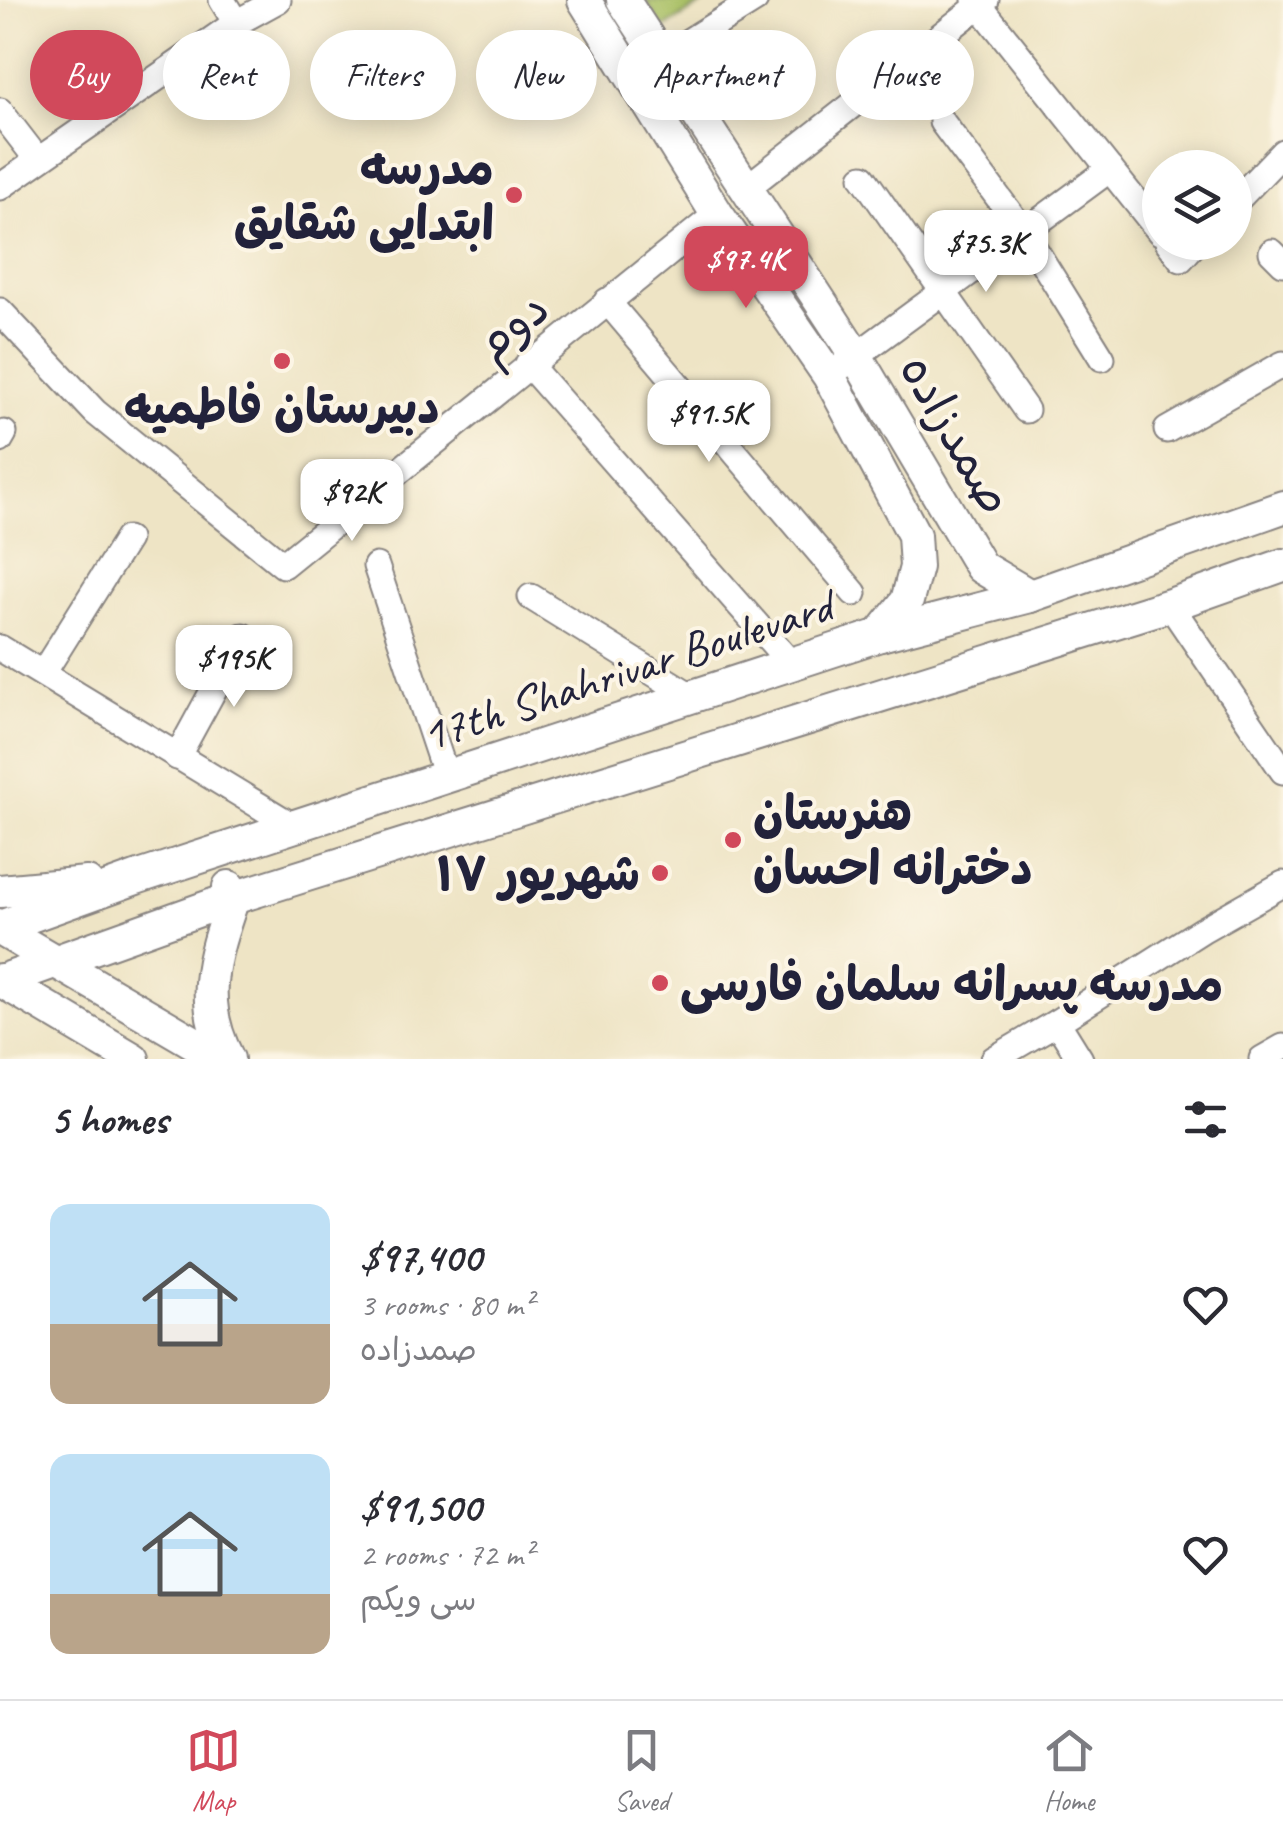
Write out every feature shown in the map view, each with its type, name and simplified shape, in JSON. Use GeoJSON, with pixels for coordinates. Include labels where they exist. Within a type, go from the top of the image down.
{"type":"FeatureCollection","features":[{"type":"Feature","properties":{"kind":"main road","name":"صمدزاده"},"geometry":{"type":"LineString","coordinates":[[584,0],[617,53]]}},
{"type":"Feature","properties":{"kind":"main road","name":"صمدزاده"},"geometry":{"type":"LineString","coordinates":[[623,0],[642,30]]}},
{"type":"Feature","properties":{"kind":"main road","name":"صمدزاده"},"geometry":{"type":"LineString","coordinates":[[659,120],[717,214],[842,366],[981,567],[1030,596]]}},
{"type":"Feature","properties":{"kind":"main road","name":"صمدزاده"},"geometry":{"type":"LineString","coordinates":[[699,120],[744,190],[842,366],[914,535],[916,566],[907,600],[880,634]]}},
{"type":"Feature","properties":{"kind":"main road"},"geometry":{"type":"LineString","coordinates":[[717,214],[744,190]]}},
{"type":"Feature","properties":{"kind":"main road","name":"17th Shahrivar Boulevard"},"geometry":{"type":"LineString","coordinates":[[0,928],[136,878],[880,634],[1030,596],[1283,507]]}},
{"type":"Feature","properties":{"kind":"main road","name":"17th Shahrivar Boulevard"},"geometry":{"type":"LineString","coordinates":[[0,980],[233,898],[1170,605],[1283,564]]}},
{"type":"Feature","properties":{"kind":"main road"},"geometry":{"type":"LineString","coordinates":[[216,854],[233,898],[208,978],[225,1059]]}},
{"type":"Feature","properties":{"kind":"main road"},"geometry":{"type":"LineString","coordinates":[[0,890],[136,878]]}},
{"type":"Feature","properties":{"kind":"main road"},"geometry":{"type":"LineString","coordinates":[[0,928],[52,962],[225,1059]]}},
{"type":"Feature","properties":{"kind":"main road"},"geometry":{"type":"LineString","coordinates":[[0,980],[133,1059]]}},
{"type":"Feature","properties":{"kind":"street"},"geometry":{"type":"LineString","coordinates":[[222,0],[236,23]]}},
{"type":"Feature","properties":{"kind":"street"},"geometry":{"type":"LineString","coordinates":[[0,187],[236,23],[278,0]]}},
{"type":"Feature","properties":{"kind":"street"},"geometry":{"type":"LineString","coordinates":[[706,30],[755,0]]}},
{"type":"Feature","properties":{"kind":"street"},"geometry":{"type":"LineString","coordinates":[[744,190],[980,2],[1142,209]]}},
{"type":"Feature","properties":{"kind":"street"},"geometry":{"type":"LineString","coordinates":[[0,110],[37,159]]}},
{"type":"Feature","properties":{"kind":"street"},"geometry":{"type":"LineString","coordinates":[[942,122],[1024,232],[1102,358]]}},
{"type":"Feature","properties":{"kind":"street"},"geometry":{"type":"LineString","coordinates":[[1252,184],[1283,152]]}},
{"type":"Feature","properties":{"kind":"street"},"geometry":{"type":"LineString","coordinates":[[842,366],[1110,169]]}},
{"type":"Feature","properties":{"kind":"street"},"geometry":{"type":"LineString","coordinates":[[863,177],[1026,410]]}},
{"type":"Feature","properties":{"kind":"street","name":"دوم"},"geometry":{"type":"LineString","coordinates":[[0,311],[96,412],[282,565],[717,214]]}},
{"type":"Feature","properties":{"kind":"street"},"geometry":{"type":"LineString","coordinates":[[607,301],[854,593]]}},
{"type":"Feature","properties":{"kind":"street"},"geometry":{"type":"LineString","coordinates":[[528,364],[792,665]]}},
{"type":"Feature","properties":{"kind":"street"},"geometry":{"type":"LineString","coordinates":[[1168,430],[1283,364]]}},
{"type":"Feature","properties":{"kind":"street"},"geometry":{"type":"LineString","coordinates":[[42,673],[127,539]]}},
{"type":"Feature","properties":{"kind":"street"},"geometry":{"type":"LineString","coordinates":[[376,566],[447,779]]}},
{"type":"Feature","properties":{"kind":"street"},"geometry":{"type":"LineString","coordinates":[[531,598],[691,696]]}},
{"type":"Feature","properties":{"kind":"street"},"geometry":{"type":"LineString","coordinates":[[1170,605],[1283,771]]}},
{"type":"Feature","properties":{"kind":"street"},"geometry":{"type":"LineString","coordinates":[[177,757],[244,636]]}},
{"type":"Feature","properties":{"kind":"street"},"geometry":{"type":"LineString","coordinates":[[0,648],[296,828]]}},
{"type":"Feature","properties":{"kind":"street"},"geometry":{"type":"LineString","coordinates":[[994,1059],[1283,884]]}},
{"type":"Feature","properties":{"kind":"street"},"geometry":{"type":"LineString","coordinates":[[1057,1022],[1080,1059]]}},
{"type":"Feature","properties":{"kind":"street"},"geometry":{"type":"LineString","coordinates":[[1262,1059],[1283,1047]]}},
{"type":"Feature","properties":{"kind":"green space"},"geometry":{"type":"Polygon","coordinates":[[[645,0],[709,0],[662,29],[645,0]]]}},
{"type":"Feature","properties":{"kind":"place","name":"مدرسه ابتدایی شقایق"},"geometry":{"type":"Point","coordinates":[514,195]}},
{"type":"Feature","properties":{"kind":"place","name":"دبیرستان فاطمیه"},"geometry":{"type":"Point","coordinates":[282,361]}},
{"type":"Feature","properties":{"kind":"place","name":"هنرستان دخترانه احسان"},"geometry":{"type":"Point","coordinates":[733,840]}},
{"type":"Feature","properties":{"kind":"place","name":"۱۷ شهریور"},"geometry":{"type":"Point","coordinates":[660,873]}},
{"type":"Feature","properties":{"kind":"place","name":"مدرسه پسرانه سلمان فارسی"},"geometry":{"type":"Point","coordinates":[660,983]}}]}
